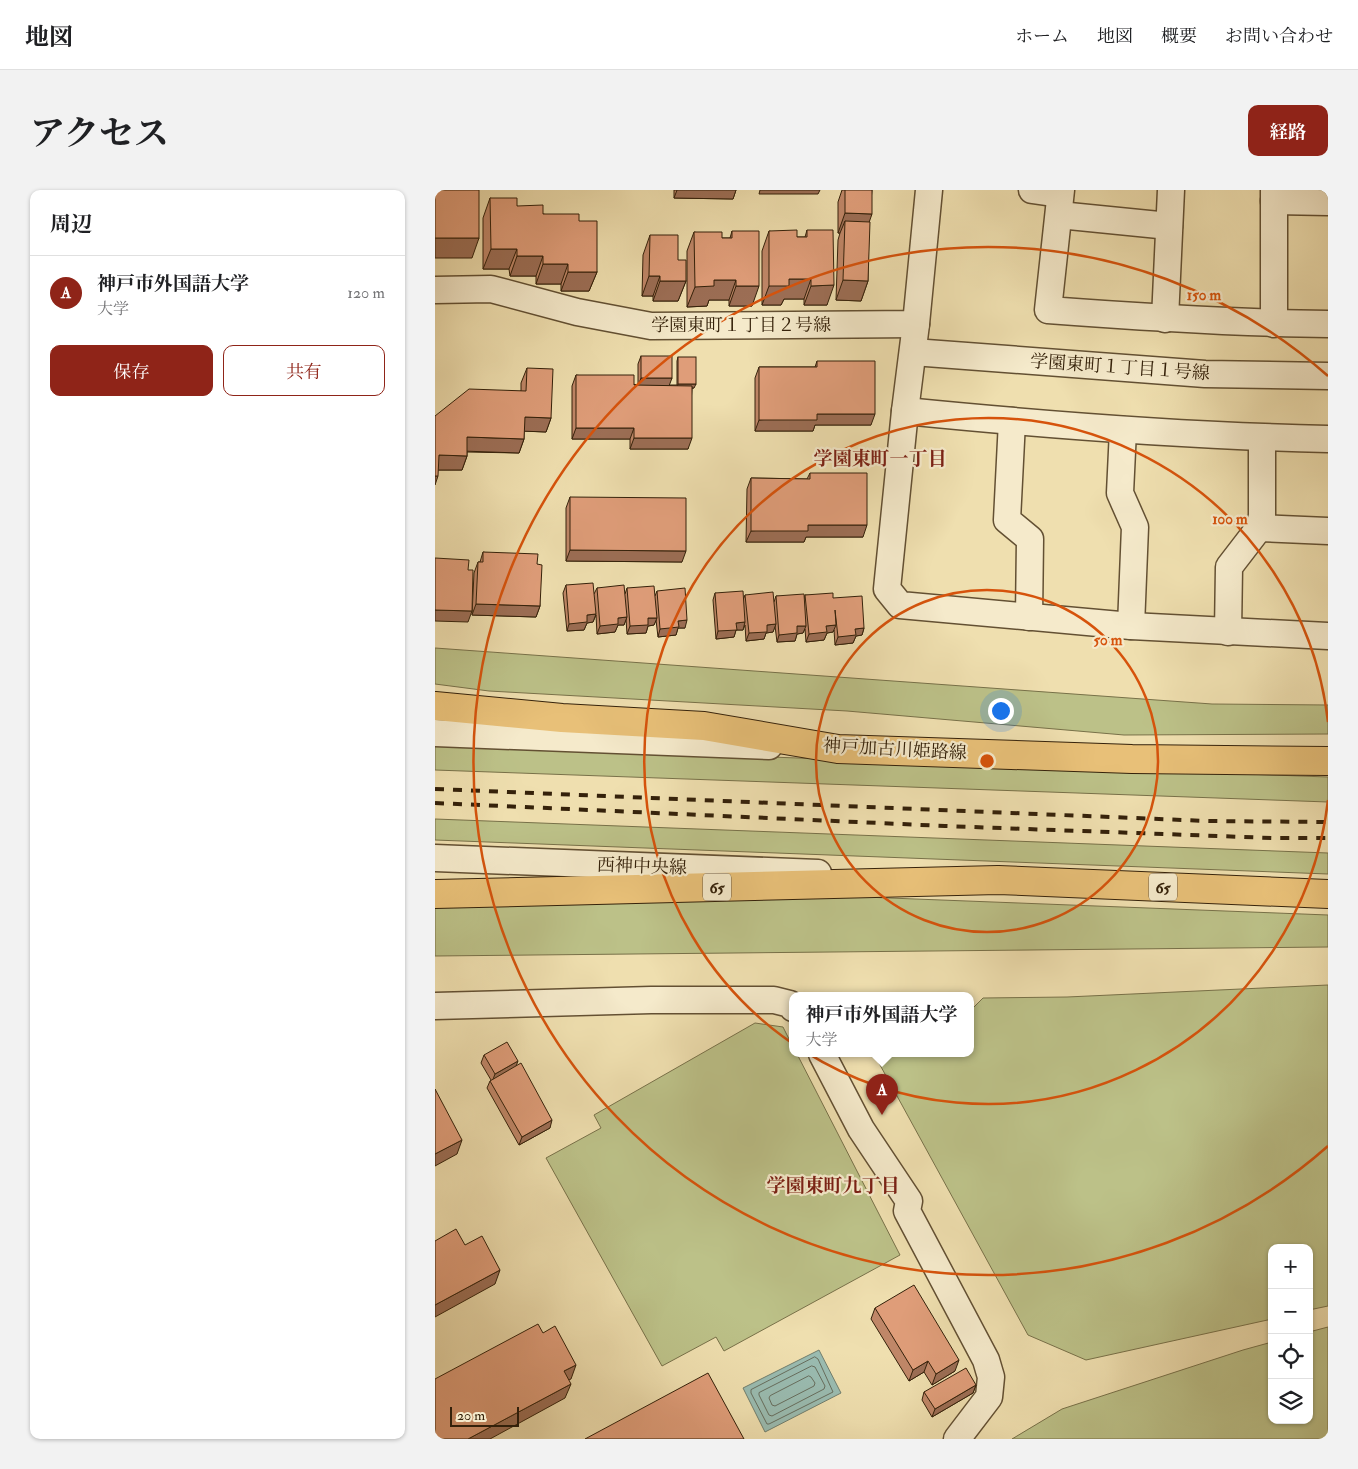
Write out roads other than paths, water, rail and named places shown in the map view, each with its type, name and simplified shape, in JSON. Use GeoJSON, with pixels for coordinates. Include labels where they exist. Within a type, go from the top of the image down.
{"type":"FeatureCollection","features":[{"type":"Feature","properties":{"kind":"main road","name":"神戸加古川姫路線"},"geometry":{"type":"LineString","coordinates":[[435,706],[562,718],[704,726],[838,749],[1132,759],[1328,761]]}},
{"type":"Feature","properties":{"kind":"main road","name":"65"},"geometry":{"type":"LineString","coordinates":[[435,894],[998,880],[1328,894]]}},
{"type":"Feature","properties":{"kind":"street"},"geometry":{"type":"LineString","coordinates":[[929,190],[887,589],[900,605],[1131,626],[1328,636]]}},
{"type":"Feature","properties":{"kind":"street"},"geometry":{"type":"LineString","coordinates":[[1032,190],[1060,200],[1169,226]]}},
{"type":"Feature","properties":{"kind":"street"},"geometry":{"type":"LineString","coordinates":[[1165,319],[1171,190]]}},
{"type":"Feature","properties":{"kind":"street"},"geometry":{"type":"LineString","coordinates":[[1274,324],[1274,195],[1328,202]]}},
{"type":"Feature","properties":{"kind":"street"},"geometry":{"type":"LineString","coordinates":[[1060,200],[1048,310],[1165,319],[1274,324],[1328,324]]}},
{"type":"Feature","properties":{"kind":"street","name":"学園東町１丁目２号線"},"geometry":{"type":"LineString","coordinates":[[435,290],[491,290],[577,312],[651,326],[916,324]]}},
{"type":"Feature","properties":{"kind":"street","name":"学園東町１丁目１号線"},"geometry":{"type":"LineString","coordinates":[[913,352],[1205,374],[1328,376]]}},
{"type":"Feature","properties":{"kind":"street"},"geometry":{"type":"LineString","coordinates":[[905,411],[1123,430],[1262,438],[1328,439]]}},
{"type":"Feature","properties":{"kind":"street"},"geometry":{"type":"LineString","coordinates":[[1013,421],[1007,520],[1030,539],[1029,617]]}},
{"type":"Feature","properties":{"kind":"street"},"geometry":{"type":"LineString","coordinates":[[1123,430],[1120,493],[1135,527],[1131,626]]}},
{"type":"Feature","properties":{"kind":"street"},"geometry":{"type":"LineString","coordinates":[[1228,632],[1229,567],[1259,528],[1262,516],[1262,438]]}},
{"type":"Feature","properties":{"kind":"street"},"geometry":{"type":"LineString","coordinates":[[1259,528],[1328,531]]}},
{"type":"Feature","properties":{"kind":"street"},"geometry":{"type":"LineString","coordinates":[[435,733],[838,749]]}},
{"type":"Feature","properties":{"kind":"street","name":"西神中央線"},"geometry":{"type":"LineString","coordinates":[[435,858],[998,880]]}},
{"type":"Feature","properties":{"kind":"street"},"geometry":{"type":"LineString","coordinates":[[435,1006],[651,1000],[774,1000],[789,1004]]}},
{"type":"Feature","properties":{"kind":"street"},"geometry":{"type":"LineString","coordinates":[[824,1057],[861,1129],[909,1201],[907,1211],[986,1360],[991,1377],[989,1397],[957,1439]]}},
{"type":"Feature","properties":{"kind":"water"},"geometry":{"type":"Polygon","coordinates":[[[819,1350],[841,1393],[765,1432],[743,1388],[819,1350]]]}},
{"type":"Feature","properties":{"kind":"railway"},"geometry":{"type":"LineString","coordinates":[[435,789],[1206,821],[1328,822]]}},
{"type":"Feature","properties":{"kind":"railway"},"geometry":{"type":"LineString","coordinates":[[435,803],[945,826],[1272,838],[1328,838]]}},
{"type":"Feature","properties":{"kind":"place","name":"神戸市外国語大学"},"geometry":{"type":"Point","coordinates":[882,1115]}},
{"type":"Feature","properties":{"kind":"district","name":"学園東町一丁目"},"geometry":{"type":"Point","coordinates":[880,458]}},
{"type":"Feature","properties":{"kind":"district","name":"学園東町九丁目"},"geometry":{"type":"Point","coordinates":[833,1185]}}]}
